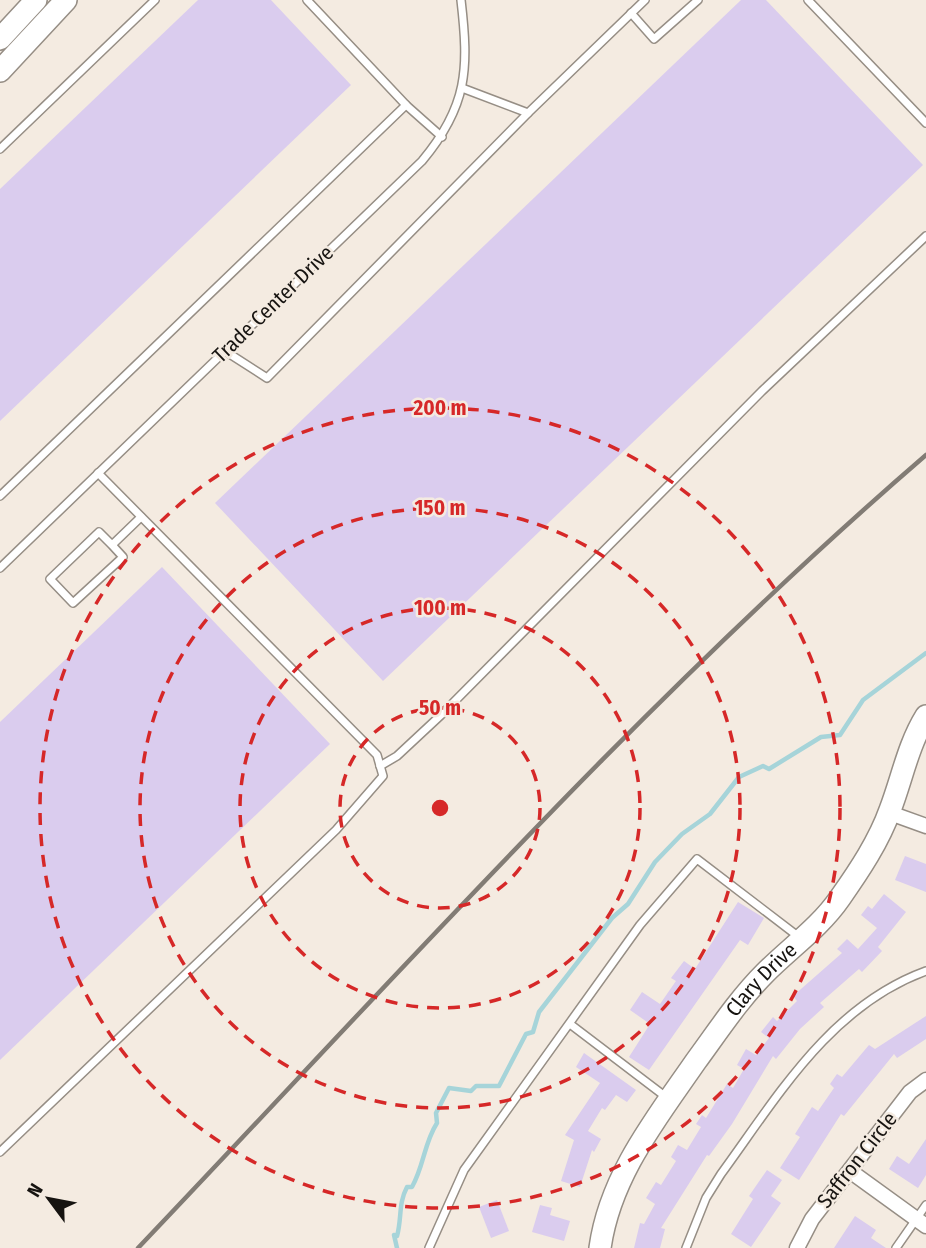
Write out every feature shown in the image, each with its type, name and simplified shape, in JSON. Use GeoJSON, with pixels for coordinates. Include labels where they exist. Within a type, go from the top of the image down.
{"type":"FeatureCollection","features":[{"type":"Feature","properties":{"kind":"street"},"geometry":{"type":"LineString","coordinates":[[0,71],[66,0]]}},
{"type":"Feature","properties":{"kind":"street"},"geometry":{"type":"LineString","coordinates":[[0,39],[29,3]]}},
{"type":"Feature","properties":{"kind":"street","name":"Clary Drive"},"geometry":{"type":"LineString","coordinates":[[600,1248],[604,1223],[630,1158],[669,1100],[727,1018],[764,974],[802,940],[839,900],[890,813],[911,747],[926,716]]}},
{"type":"Feature","properties":{"kind":"street"},"geometry":{"type":"LineString","coordinates":[[890,813],[926,826]]}},
{"type":"Feature","properties":{"kind":"street","name":"Saffron Circle"},"geometry":{"type":"LineString","coordinates":[[797,1248],[812,1219],[910,1091],[926,1080]]}},
{"type":"Feature","properties":{"kind":"street"},"geometry":{"type":"LineString","coordinates":[[850,1171],[921,1222]]}},
{"type":"Feature","properties":{"kind":"lane"},"geometry":{"type":"LineString","coordinates":[[0,149],[155,0]]}},
{"type":"Feature","properties":{"kind":"lane"},"geometry":{"type":"LineString","coordinates":[[307,0],[406,105],[442,137]]}},
{"type":"Feature","properties":{"kind":"lane","name":"Trade Center Drive"},"geometry":{"type":"LineString","coordinates":[[0,568],[422,161],[442,137],[462,88],[467,50],[461,0]]}},
{"type":"Feature","properties":{"kind":"lane"},"geometry":{"type":"LineString","coordinates":[[225,351],[267,378],[528,113],[645,0]]}},
{"type":"Feature","properties":{"kind":"lane"},"geometry":{"type":"LineString","coordinates":[[631,13],[654,39],[698,0]]}},
{"type":"Feature","properties":{"kind":"lane"},"geometry":{"type":"LineString","coordinates":[[808,0],[926,123]]}},
{"type":"Feature","properties":{"kind":"lane"},"geometry":{"type":"LineString","coordinates":[[462,88],[528,113]]}},
{"type":"Feature","properties":{"kind":"lane"},"geometry":{"type":"LineString","coordinates":[[0,496],[406,105]]}},
{"type":"Feature","properties":{"kind":"lane"},"geometry":{"type":"LineString","coordinates":[[380,766],[397,757],[441,715],[762,391],[926,236]]}},
{"type":"Feature","properties":{"kind":"lane"},"geometry":{"type":"LineString","coordinates":[[0,1152],[336,830],[383,776],[377,755],[98,473]]}},
{"type":"Feature","properties":{"kind":"lane"},"geometry":{"type":"LineString","coordinates":[[111,545],[141,517]]}},
{"type":"Feature","properties":{"kind":"lane"},"geometry":{"type":"LineString","coordinates":[[99,532],[111,545],[124,557],[73,603],[50,579],[99,532]]}},
{"type":"Feature","properties":{"kind":"lane"},"geometry":{"type":"LineString","coordinates":[[429,1248],[464,1170],[640,925],[698,859],[802,940]]}},
{"type":"Feature","properties":{"kind":"lane"},"geometry":{"type":"LineString","coordinates":[[686,1248],[706,1198],[721,1174],[824,1038],[868,999],[926,971]]}},
{"type":"Feature","properties":{"kind":"lane"},"geometry":{"type":"LineString","coordinates":[[570,1024],[669,1100]]}},
{"type":"Feature","properties":{"kind":"lane"},"geometry":{"type":"LineString","coordinates":[[896,1248],[921,1222],[926,1205]]}},
{"type":"Feature","properties":{"kind":"building"},"geometry":{"type":"Polygon","coordinates":[[[198,0],[271,0],[351,85],[0,421],[0,189],[198,0]]]}},
{"type":"Feature","properties":{"kind":"building"},"geometry":{"type":"Polygon","coordinates":[[[741,0],[766,0],[923,165],[383,681],[215,503],[741,0]]]}},
{"type":"Feature","properties":{"kind":"building"},"geometry":{"type":"Polygon","coordinates":[[[162,567],[330,744],[0,1060],[0,722],[162,567]]]}},
{"type":"Feature","properties":{"kind":"building"},"geometry":{"type":"Polygon","coordinates":[[[905,856],[926,864],[926,892],[895,880],[905,856]]]}},
{"type":"Feature","properties":{"kind":"building"},"geometry":{"type":"Polygon","coordinates":[[[884,894],[906,912],[878,947],[882,951],[862,972],[859,969],[820,1003],[824,1007],[800,1029],[776,1059],[773,1056],[732,1124],[709,1156],[707,1155],[661,1228],[665,1229],[660,1248],[634,1248],[640,1223],[644,1224],[655,1204],[646,1198],[656,1182],[661,1185],[676,1161],[671,1157],[678,1145],[687,1150],[701,1127],[696,1124],[702,1115],[706,1118],[727,1084],[733,1088],[744,1069],[737,1065],[746,1049],[756,1055],[769,1038],[761,1032],[773,1017],[777,1021],[797,1001],[793,996],[842,953],[837,949],[847,939],[858,949],[877,928],[861,915],[868,906],[872,909],[884,894]]]}},
{"type":"Feature","properties":{"kind":"building"},"geometry":{"type":"Polygon","coordinates":[[[738,902],[764,918],[748,945],[740,940],[649,1070],[629,1057],[650,1024],[630,1010],[642,992],[660,1004],[676,981],[671,978],[684,961],[695,969],[738,902]]]}},
{"type":"Feature","properties":{"kind":"building"},"geometry":{"type":"Polygon","coordinates":[[[926,1016],[926,1039],[897,1058],[894,1054],[844,1116],[841,1114],[799,1180],[780,1168],[800,1137],[795,1134],[812,1107],[818,1111],[834,1088],[830,1084],[837,1074],[842,1077],[869,1045],[875,1049],[926,1016]]]}},
{"type":"Feature","properties":{"kind":"building"},"geometry":{"type":"Polygon","coordinates":[[[584,1053],[636,1090],[627,1102],[616,1095],[605,1110],[602,1108],[588,1131],[601,1139],[594,1152],[592,1150],[580,1187],[561,1181],[574,1140],[565,1135],[600,1083],[576,1067],[584,1053]]]}},
{"type":"Feature","properties":{"kind":"building"},"geometry":{"type":"Polygon","coordinates":[[[926,1139],[926,1175],[918,1188],[889,1169],[897,1156],[909,1164],[926,1139]]]}},
{"type":"Feature","properties":{"kind":"building"},"geometry":{"type":"Polygon","coordinates":[[[767,1170],[782,1180],[771,1196],[781,1203],[751,1247],[731,1234],[753,1199],[749,1196],[767,1170]]]}},
{"type":"Feature","properties":{"kind":"building"},"geometry":{"type":"Polygon","coordinates":[[[497,1200],[509,1231],[491,1238],[479,1207],[497,1200]]]}},
{"type":"Feature","properties":{"kind":"building"},"geometry":{"type":"Polygon","coordinates":[[[540,1205],[552,1208],[550,1215],[570,1221],[564,1241],[532,1232],[540,1205]]]}},
{"type":"Feature","properties":{"kind":"building"},"geometry":{"type":"Polygon","coordinates":[[[855,1216],[876,1230],[871,1238],[886,1248],[834,1248],[855,1216]]]}},
{"type":"Feature","properties":{"kind":"waterway"},"geometry":{"type":"LineString","coordinates":[[397,1248],[394,1235],[397,1236],[404,1193],[407,1187],[412,1187],[416,1179],[429,1138],[437,1123],[436,1113],[449,1088],[471,1091],[476,1086],[499,1086],[526,1034],[533,1032],[539,1012],[612,918],[628,904],[655,862],[682,834],[710,814],[739,777],[763,766],[769,769],[821,737],[840,735],[863,700],[926,653]]}},
{"type":"Feature","properties":{"kind":"railway"},"geometry":{"type":"LineString","coordinates":[[138,1248],[523,841],[621,742],[720,643],[926,455]]}}]}
